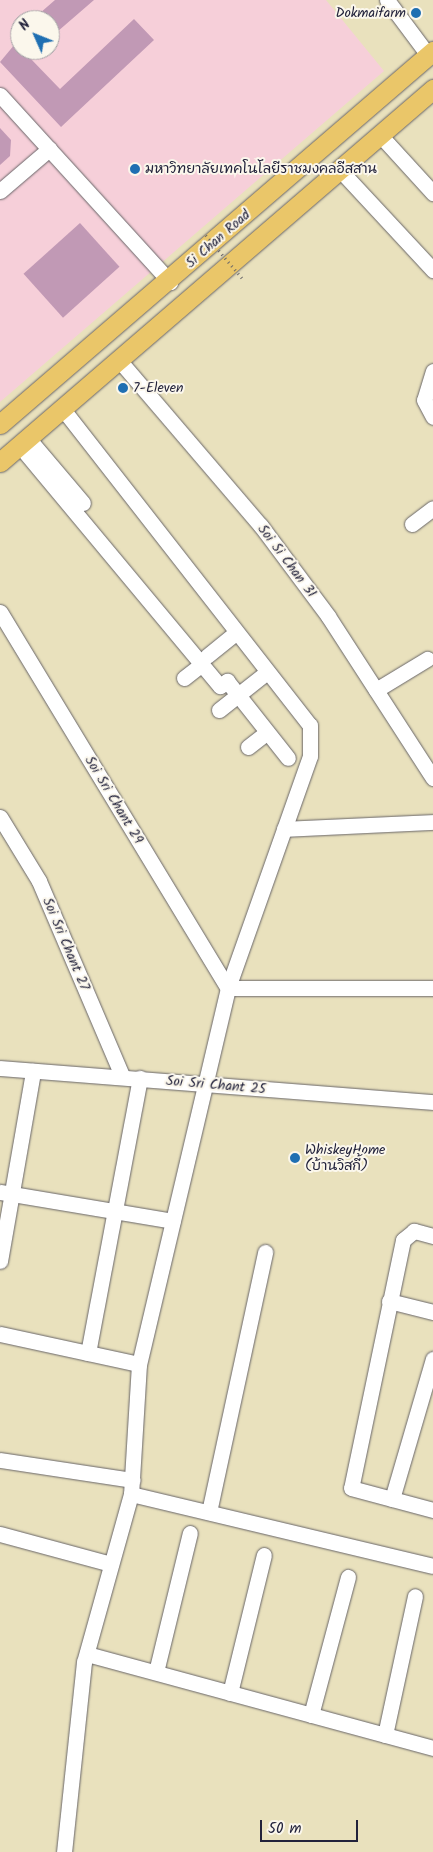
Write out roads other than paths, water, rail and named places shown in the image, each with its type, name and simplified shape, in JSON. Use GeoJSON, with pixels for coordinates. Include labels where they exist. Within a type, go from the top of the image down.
{"type":"FeatureCollection","features":[{"type":"Feature","properties":{"kind":"main road","name":"Si Chan Road"},"geometry":{"type":"LineString","coordinates":[[0,424],[170,282],[431,53]]}},
{"type":"Feature","properties":{"kind":"main road","name":"Si Chan Road"},"geometry":{"type":"LineString","coordinates":[[0,462],[433,90]]}},
{"type":"Feature","properties":{"kind":"street"},"geometry":{"type":"LineString","coordinates":[[387,0],[431,53]]}},
{"type":"Feature","properties":{"kind":"street"},"geometry":{"type":"LineString","coordinates":[[0,95],[170,282]]}},
{"type":"Feature","properties":{"kind":"street"},"geometry":{"type":"LineString","coordinates":[[380,135],[433,193]]}},
{"type":"Feature","properties":{"kind":"street"},"geometry":{"type":"LineString","coordinates":[[0,191],[49,149]]}},
{"type":"Feature","properties":{"kind":"street"},"geometry":{"type":"LineString","coordinates":[[340,170],[433,270]]}},
{"type":"Feature","properties":{"kind":"street","name":"Soi Si Chan 31"},"geometry":{"type":"LineString","coordinates":[[119,360],[261,526],[376,690],[433,778]]}},
{"type":"Feature","properties":{"kind":"street"},"geometry":{"type":"LineString","coordinates":[[433,371],[424,400],[433,417]]}},
{"type":"Feature","properties":{"kind":"street"},"geometry":{"type":"LineString","coordinates":[[62,408],[310,725],[310,756],[228,988],[202,1085],[173,1221],[139,1364],[132,1487],[87,1654],[64,1852]]}},
{"type":"Feature","properties":{"kind":"street"},"geometry":{"type":"LineString","coordinates":[[24,442],[204,660],[220,686],[227,681],[288,758]]}},
{"type":"Feature","properties":{"kind":"street"},"geometry":{"type":"LineString","coordinates":[[412,524],[433,508]]}},
{"type":"Feature","properties":{"kind":"street","name":"Soi Sri Chant 29"},"geometry":{"type":"LineString","coordinates":[[0,612],[228,988]]}},
{"type":"Feature","properties":{"kind":"street"},"geometry":{"type":"LineString","coordinates":[[184,678],[232,636]]}},
{"type":"Feature","properties":{"kind":"street"},"geometry":{"type":"LineString","coordinates":[[376,690],[427,658]]}},
{"type":"Feature","properties":{"kind":"street"},"geometry":{"type":"LineString","coordinates":[[204,660],[221,674]]}},
{"type":"Feature","properties":{"kind":"street"},"geometry":{"type":"LineString","coordinates":[[219,710],[262,676]]}},
{"type":"Feature","properties":{"kind":"street"},"geometry":{"type":"LineString","coordinates":[[248,747],[267,732]]}},
{"type":"Feature","properties":{"kind":"street","name":"Soi Sri Chant 27"},"geometry":{"type":"LineString","coordinates":[[0,817],[39,881],[122,1076]]}},
{"type":"Feature","properties":{"kind":"street"},"geometry":{"type":"LineString","coordinates":[[284,829],[433,822]]}},
{"type":"Feature","properties":{"kind":"street"},"geometry":{"type":"LineString","coordinates":[[228,988],[433,988]]}},
{"type":"Feature","properties":{"kind":"street","name":"Soi Sri Chant 25"},"geometry":{"type":"LineString","coordinates":[[0,1068],[122,1076],[202,1085],[433,1102]]}},
{"type":"Feature","properties":{"kind":"street"},"geometry":{"type":"LineString","coordinates":[[0,1261],[6,1193],[33,1071]]}},
{"type":"Feature","properties":{"kind":"street"},"geometry":{"type":"LineString","coordinates":[[88,1353],[118,1212],[140,1078]]}},
{"type":"Feature","properties":{"kind":"street"},"geometry":{"type":"LineString","coordinates":[[6,1193],[173,1221]]}},
{"type":"Feature","properties":{"kind":"street"},"geometry":{"type":"LineString","coordinates":[[433,1236],[414,1231],[403,1240],[351,1488],[433,1510]]}},
{"type":"Feature","properties":{"kind":"street"},"geometry":{"type":"LineString","coordinates":[[209,1512],[265,1252]]}},
{"type":"Feature","properties":{"kind":"street"},"geometry":{"type":"LineString","coordinates":[[390,1301],[433,1312]]}},
{"type":"Feature","properties":{"kind":"street"},"geometry":{"type":"LineString","coordinates":[[0,1334],[139,1364]]}},
{"type":"Feature","properties":{"kind":"street"},"geometry":{"type":"LineString","coordinates":[[392,1499],[433,1359]]}},
{"type":"Feature","properties":{"kind":"street"},"geometry":{"type":"LineString","coordinates":[[0,1460],[132,1487],[209,1512],[433,1566]]}},
{"type":"Feature","properties":{"kind":"street"},"geometry":{"type":"LineString","coordinates":[[156,1672],[190,1533]]}},
{"type":"Feature","properties":{"kind":"street"},"geometry":{"type":"LineString","coordinates":[[0,1534],[111,1564]]}},
{"type":"Feature","properties":{"kind":"street"},"geometry":{"type":"LineString","coordinates":[[230,1693],[264,1556]]}},
{"type":"Feature","properties":{"kind":"street"},"geometry":{"type":"LineString","coordinates":[[311,1715],[348,1577]]}},
{"type":"Feature","properties":{"kind":"street"},"geometry":{"type":"LineString","coordinates":[[385,1735],[415,1596]]}},
{"type":"Feature","properties":{"kind":"street"},"geometry":{"type":"LineString","coordinates":[[87,1654],[433,1748]]}},
{"type":"Feature","properties":{"kind":"place","name":"Dokmaifarm"},"geometry":{"type":"Point","coordinates":[416,13]}},
{"type":"Feature","properties":{"kind":"place","name":"มหาวิทยาลัยเทคโนโลยีราชมงคลอีสสาน"},"geometry":{"type":"Point","coordinates":[135,169]}},
{"type":"Feature","properties":{"kind":"place","name":"7-Eleven"},"geometry":{"type":"Point","coordinates":[123,388]}},
{"type":"Feature","properties":{"kind":"place","name":"WhiskeyHome (บ้านวิสกี้)"},"geometry":{"type":"Point","coordinates":[295,1158]}}]}
